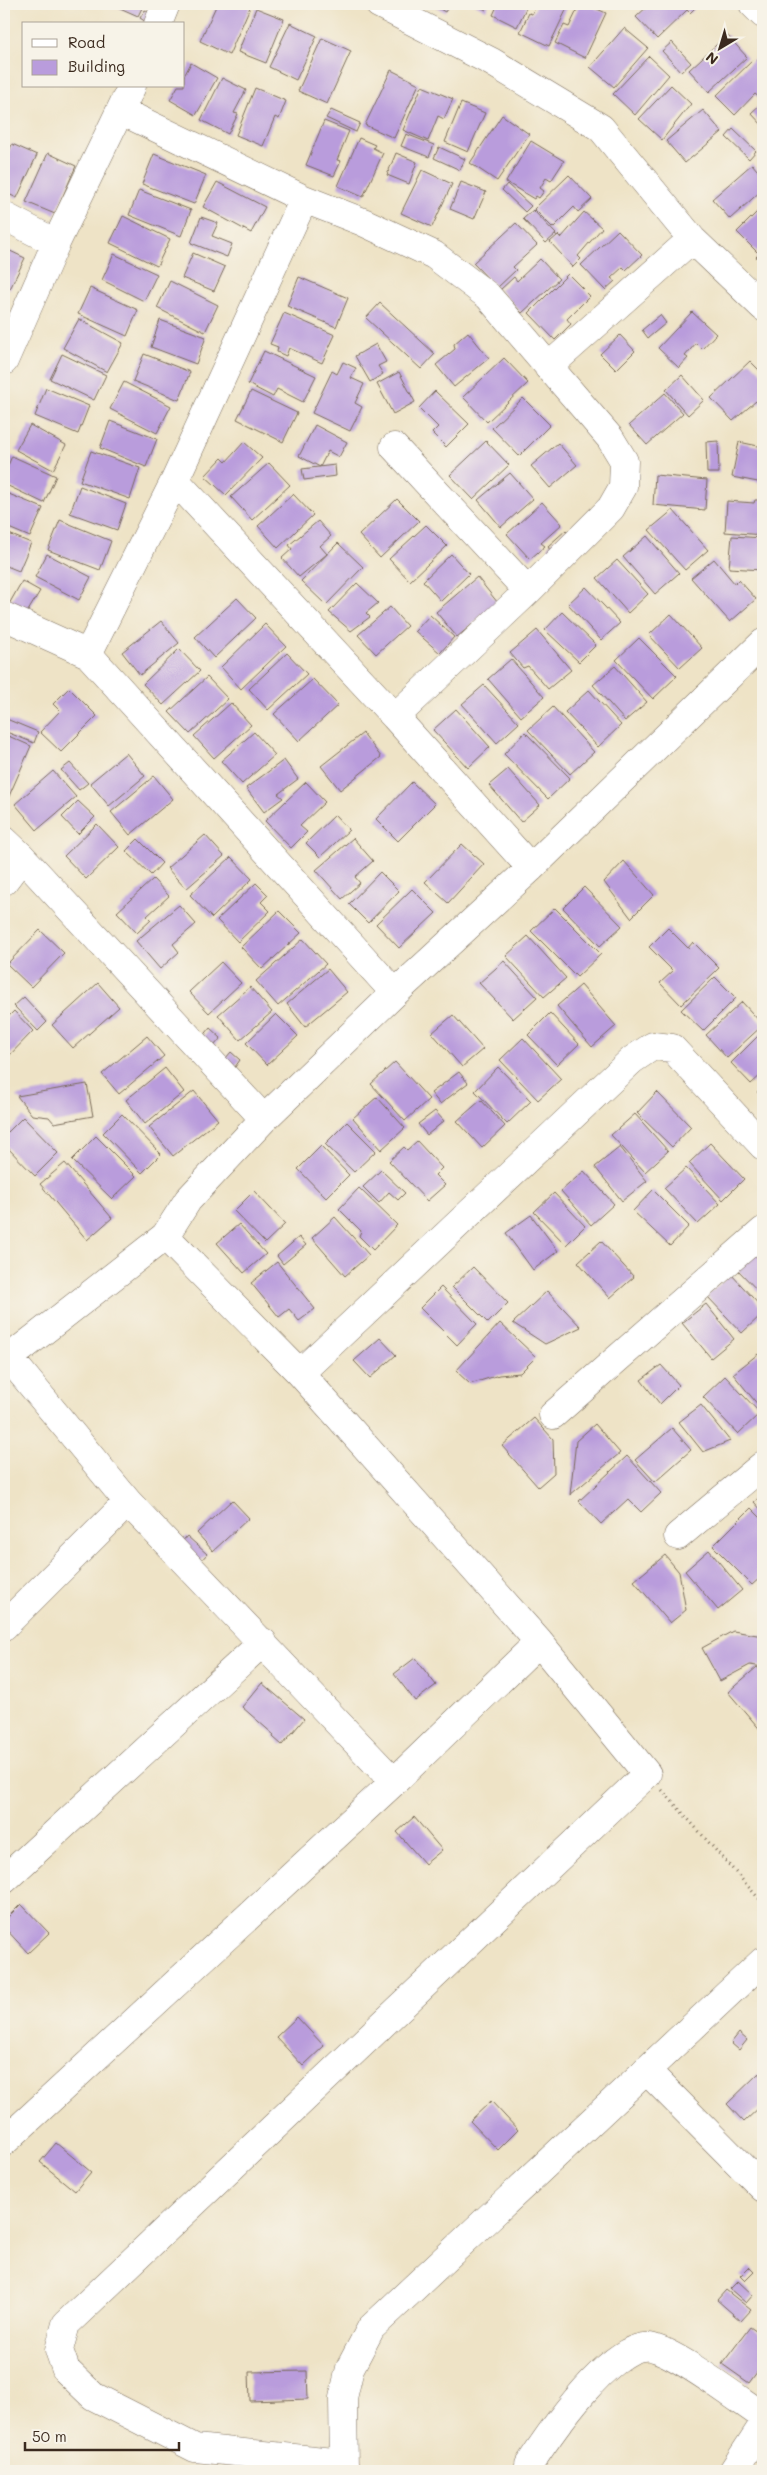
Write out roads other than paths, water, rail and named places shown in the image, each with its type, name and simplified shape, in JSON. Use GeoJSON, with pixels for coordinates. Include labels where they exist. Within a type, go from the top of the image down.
{"type":"FeatureCollection","features":[{"type":"Feature","properties":{"kind":"street"},"geometry":{"type":"LineString","coordinates":[[159,22],[166,4]]}},
{"type":"Feature","properties":{"kind":"street"},"geometry":{"type":"LineString","coordinates":[[382,4],[492,62],[602,128],[692,239],[763,307]]}},
{"type":"Feature","properties":{"kind":"street"},"geometry":{"type":"LineString","coordinates":[[753,4],[763,14]]}},
{"type":"Feature","properties":{"kind":"street"},"geometry":{"type":"LineString","coordinates":[[4,361],[56,243],[126,98],[304,199],[363,222],[434,255],[488,296],[610,438],[624,462],[623,487],[611,508],[528,591],[395,717]]}},
{"type":"Feature","properties":{"kind":"street"},"geometry":{"type":"LineString","coordinates":[[88,654],[176,480],[304,199]]}},
{"type":"Feature","properties":{"kind":"street"},"geometry":{"type":"LineString","coordinates":[[4,216],[56,243]]}},
{"type":"Feature","properties":{"kind":"street"},"geometry":{"type":"LineString","coordinates":[[548,367],[692,239]]}},
{"type":"Feature","properties":{"kind":"street"},"geometry":{"type":"LineString","coordinates":[[394,447],[528,591]]}},
{"type":"Feature","properties":{"kind":"street"},"geometry":{"type":"LineString","coordinates":[[176,480],[395,717],[531,868]]}},
{"type":"Feature","properties":{"kind":"street"},"geometry":{"type":"LineString","coordinates":[[4,616],[88,654],[395,993]]}},
{"type":"Feature","properties":{"kind":"street"},"geometry":{"type":"LineString","coordinates":[[394,1782],[128,1502],[7,1360],[165,1236],[188,1200],[264,1120],[395,993],[760,654]]}},
{"type":"Feature","properties":{"kind":"street"},"geometry":{"type":"LineString","coordinates":[[13,848],[264,1120]]}},
{"type":"Feature","properties":{"kind":"street"},"geometry":{"type":"LineString","coordinates":[[4,881],[13,848]]}},
{"type":"Feature","properties":{"kind":"street"},"geometry":{"type":"LineString","coordinates":[[300,1373],[632,1060],[653,1046],[672,1048],[763,1146]]}},
{"type":"Feature","properties":{"kind":"street"},"geometry":{"type":"LineString","coordinates":[[554,1415],[763,1231]]}},
{"type":"Feature","properties":{"kind":"street"},"geometry":{"type":"LineString","coordinates":[[165,1236],[300,1373],[539,1642],[647,1774],[66,2324],[59,2350],[66,2370],[93,2396],[195,2448],[344,2467],[343,2398],[350,2368],[371,2328],[763,1961]]}},
{"type":"Feature","properties":{"kind":"street"},"geometry":{"type":"LineString","coordinates":[[678,1536],[763,1465]]}},
{"type":"Feature","properties":{"kind":"street"},"geometry":{"type":"LineString","coordinates":[[8,1619],[128,1502]]}},
{"type":"Feature","properties":{"kind":"street"},"geometry":{"type":"LineString","coordinates":[[4,1880],[263,1642]]}},
{"type":"Feature","properties":{"kind":"street"},"geometry":{"type":"LineString","coordinates":[[4,2142],[394,1782],[539,1642]]}},
{"type":"Feature","properties":{"kind":"street"},"geometry":{"type":"LineString","coordinates":[[646,2070],[763,2188]]}},
{"type":"Feature","properties":{"kind":"street"},"geometry":{"type":"LineString","coordinates":[[529,2471],[529,2465],[556,2423],[600,2374],[632,2349],[650,2347],[671,2355],[763,2416]]}},
{"type":"Feature","properties":{"kind":"street"},"geometry":{"type":"LineString","coordinates":[[732,2471],[763,2425]]}}]}
